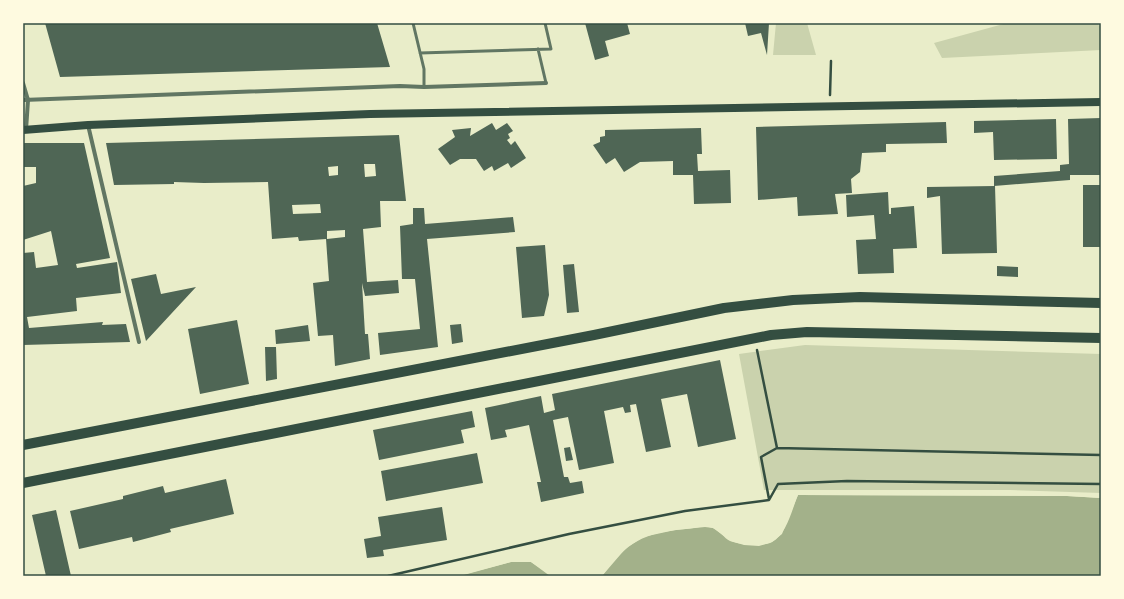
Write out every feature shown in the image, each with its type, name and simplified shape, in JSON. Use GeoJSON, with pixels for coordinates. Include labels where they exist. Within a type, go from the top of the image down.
{"type":"FeatureCollection","features":[{"type":"Feature","properties":{"kind":"main road"},"geometry":{"type":"LineString","coordinates":[[25,130],[88,125],[377,114],[1101,102]]}},
{"type":"Feature","properties":{"kind":"main road"},"geometry":{"type":"LineString","coordinates":[[23,445],[594,335],[724,308],[793,300],[860,297],[1101,303]]}},
{"type":"Feature","properties":{"kind":"main road"},"geometry":{"type":"LineString","coordinates":[[23,483],[754,337],[807,332],[1101,338]]}},
{"type":"Feature","properties":{"kind":"street"},"geometry":{"type":"LineString","coordinates":[[23,83],[25,100],[25,130]]}},
{"type":"Feature","properties":{"kind":"street"},"geometry":{"type":"LineString","coordinates":[[25,100],[400,86],[424,87],[546,83]]}},
{"type":"Feature","properties":{"kind":"street"},"geometry":{"type":"LineString","coordinates":[[88,125],[139,342]]}},
{"type":"Feature","properties":{"kind":"lane"},"geometry":{"type":"LineString","coordinates":[[413,23],[424,69],[424,87]]}},
{"type":"Feature","properties":{"kind":"lane"},"geometry":{"type":"LineString","coordinates":[[420,53],[551,49],[544,23]]}},
{"type":"Feature","properties":{"kind":"lane"},"geometry":{"type":"LineString","coordinates":[[538,50],[546,83]]}},
{"type":"Feature","properties":{"kind":"path"},"geometry":{"type":"LineString","coordinates":[[830,106],[831,61]]}},
{"type":"Feature","properties":{"kind":"path"},"geometry":{"type":"LineString","coordinates":[[754,337],[777,448]]}},
{"type":"Feature","properties":{"kind":"path"},"geometry":{"type":"LineString","coordinates":[[769,500],[761,457],[777,448],[1101,455]]}},
{"type":"Feature","properties":{"kind":"path"},"geometry":{"type":"LineString","coordinates":[[769,500],[778,484],[863,481],[1101,484]]}},
{"type":"Feature","properties":{"kind":"path"},"geometry":{"type":"LineString","coordinates":[[388,576],[568,534],[685,511],[769,500]]}},
{"type":"Feature","properties":{"kind":"shaded area"},"geometry":{"type":"Polygon","coordinates":[[[776,23],[807,23],[816,55],[773,55],[776,23]]]}},
{"type":"Feature","properties":{"kind":"shaded area"},"geometry":{"type":"Polygon","coordinates":[[[1007,23],[1097,23],[1101,28],[1101,50],[942,58],[934,43],[1007,23]]]}},
{"type":"Feature","properties":{"kind":"shaded area"},"geometry":{"type":"Polygon","coordinates":[[[805,345],[1101,354],[1101,493],[1010,490],[764,490],[739,354],[805,345]]]}},
{"type":"Feature","properties":{"kind":"shaded area"},"geometry":{"type":"Polygon","coordinates":[[[798,495],[1067,496],[1101,498],[1101,576],[602,576],[620,554],[629,547],[647,536],[658,533],[707,527],[715,529],[730,541],[757,545],[768,544],[782,533],[798,495]]]}},
{"type":"Feature","properties":{"kind":"shaded area"},"geometry":{"type":"Polygon","coordinates":[[[511,562],[531,562],[550,576],[460,576],[511,562]]]}},
{"type":"Feature","properties":{"kind":"pier"},"geometry":{"type":"Polygon","coordinates":[[[798,493],[1067,494],[1101,496],[1101,498],[1067,496],[798,495],[782,534],[772,542],[759,546],[744,545],[731,541],[713,528],[705,527],[675,530],[643,537],[626,548],[602,576],[600,576],[624,547],[642,535],[675,528],[705,525],[714,526],[731,539],[744,543],[759,544],[771,540],[780,532],[798,493]]]}},
{"type":"Feature","properties":{"kind":"pier"},"geometry":{"type":"Polygon","coordinates":[[[511,560],[532,560],[547,569],[552,576],[531,562],[511,562],[458,576],[459,574],[511,560]]]}},
{"type":"Feature","properties":{"kind":"building"},"geometry":{"type":"Polygon","coordinates":[[[45,23],[377,23],[390,67],[60,77],[45,23]]]}},
{"type":"Feature","properties":{"kind":"building"},"geometry":{"type":"Polygon","coordinates":[[[585,23],[627,23],[630,34],[605,41],[609,56],[595,60],[585,23]]]}},
{"type":"Feature","properties":{"kind":"building"},"geometry":{"type":"Polygon","coordinates":[[[745,23],[769,23],[767,55],[761,33],[748,36],[745,23]]]}},
{"type":"Feature","properties":{"kind":"building"},"geometry":{"type":"Polygon","coordinates":[[[1101,118],[1101,175],[1070,175],[1070,180],[994,186],[994,176],[1060,171],[1060,165],[1069,164],[1068,119],[1101,118]]]}},
{"type":"Feature","properties":{"kind":"building"},"geometry":{"type":"Polygon","coordinates":[[[1056,119],[1057,159],[994,160],[993,132],[974,133],[974,121],[1056,119]]]}},
{"type":"Feature","properties":{"kind":"building"},"geometry":{"type":"Polygon","coordinates":[[[946,122],[947,143],[886,144],[886,152],[862,153],[860,172],[851,179],[852,193],[835,194],[838,214],[798,216],[797,197],[758,200],[756,127],[946,122]]]}},
{"type":"Feature","properties":{"kind":"building"},"geometry":{"type":"Polygon","coordinates":[[[492,123],[496,130],[507,123],[513,131],[508,134],[510,138],[507,140],[511,145],[515,141],[526,158],[511,168],[508,163],[494,171],[492,166],[484,171],[476,159],[460,159],[450,165],[438,149],[455,137],[452,130],[471,128],[470,136],[492,123]]]}},
{"type":"Feature","properties":{"kind":"building"},"geometry":{"type":"Polygon","coordinates":[[[701,128],[702,154],[697,154],[698,171],[730,170],[731,203],[694,204],[693,175],[673,175],[673,161],[640,162],[624,172],[615,158],[606,164],[593,145],[600,142],[600,137],[605,136],[605,130],[701,128]]]}},
{"type":"Feature","properties":{"kind":"building"},"geometry":{"type":"Polygon","coordinates":[[[399,135],[406,201],[380,201],[381,227],[363,229],[367,282],[398,280],[399,293],[365,296],[362,283],[365,334],[368,334],[370,359],[335,366],[333,335],[318,336],[313,283],[329,281],[326,239],[299,241],[298,237],[272,239],[268,182],[174,182],[174,184],[114,185],[106,143],[399,135]],[[364,164],[365,177],[376,176],[375,164],[364,164]],[[338,166],[328,167],[329,176],[338,175],[338,166]],[[320,204],[292,205],[293,214],[321,213],[320,204]],[[345,230],[327,231],[327,239],[345,237],[345,230]]]}},
{"type":"Feature","properties":{"kind":"building"},"geometry":{"type":"Polygon","coordinates":[[[23,143],[84,143],[110,258],[76,264],[77,268],[117,262],[121,293],[76,298],[77,311],[27,317],[29,328],[103,322],[102,325],[126,324],[130,342],[23,345],[23,253],[34,252],[36,268],[58,265],[51,231],[23,240],[23,186],[36,183],[36,167],[23,167],[23,143]]]}},
{"type":"Feature","properties":{"kind":"building"},"geometry":{"type":"Polygon","coordinates":[[[1083,185],[1101,185],[1101,247],[1083,247],[1083,185]]]}},
{"type":"Feature","properties":{"kind":"building"},"geometry":{"type":"Polygon","coordinates":[[[995,186],[997,253],[942,254],[940,196],[927,198],[927,187],[995,186]]]}},
{"type":"Feature","properties":{"kind":"building"},"geometry":{"type":"Polygon","coordinates":[[[888,192],[889,214],[891,214],[891,208],[914,206],[917,248],[893,249],[894,273],[858,274],[856,240],[876,239],[874,215],[847,217],[846,195],[888,192]]]}},
{"type":"Feature","properties":{"kind":"building"},"geometry":{"type":"Polygon","coordinates":[[[413,208],[424,208],[425,224],[513,217],[515,232],[427,239],[438,347],[380,355],[378,333],[420,329],[415,279],[402,279],[400,226],[413,224],[413,208]]]}},
{"type":"Feature","properties":{"kind":"building"},"geometry":{"type":"Polygon","coordinates":[[[545,245],[549,295],[544,316],[522,318],[516,247],[545,245]]]}},
{"type":"Feature","properties":{"kind":"building"},"geometry":{"type":"Polygon","coordinates":[[[574,264],[579,312],[567,313],[563,265],[574,264]]]}},
{"type":"Feature","properties":{"kind":"building"},"geometry":{"type":"Polygon","coordinates":[[[997,266],[1018,267],[1018,277],[997,276],[997,266]]]}},
{"type":"Feature","properties":{"kind":"building"},"geometry":{"type":"Polygon","coordinates":[[[156,274],[161,294],[196,287],[146,341],[131,279],[156,274]]]}},
{"type":"Feature","properties":{"kind":"building"},"geometry":{"type":"Polygon","coordinates":[[[237,320],[249,384],[200,394],[188,329],[237,320]]]}},
{"type":"Feature","properties":{"kind":"building"},"geometry":{"type":"Polygon","coordinates":[[[461,324],[463,342],[452,344],[450,325],[461,324]]]}},
{"type":"Feature","properties":{"kind":"building"},"geometry":{"type":"Polygon","coordinates":[[[308,325],[310,341],[276,344],[275,330],[308,325]]]}},
{"type":"Feature","properties":{"kind":"building"},"geometry":{"type":"Polygon","coordinates":[[[265,347],[276,347],[277,379],[266,381],[265,347]]]}},
{"type":"Feature","properties":{"kind":"building"},"geometry":{"type":"Polygon","coordinates":[[[720,360],[736,439],[698,447],[687,394],[661,399],[671,447],[646,452],[636,404],[630,405],[631,412],[625,413],[623,407],[604,411],[614,463],[579,470],[568,417],[553,420],[564,477],[568,477],[570,483],[582,481],[584,493],[541,502],[537,482],[541,482],[529,425],[505,430],[507,437],[491,440],[485,408],[541,396],[544,413],[555,410],[552,394],[720,360]]]}},
{"type":"Feature","properties":{"kind":"building"},"geometry":{"type":"Polygon","coordinates":[[[472,411],[475,427],[461,430],[464,443],[379,460],[373,430],[472,411]]]}},
{"type":"Feature","properties":{"kind":"building"},"geometry":{"type":"Polygon","coordinates":[[[570,447],[573,460],[566,461],[564,448],[570,447]]]}},
{"type":"Feature","properties":{"kind":"building"},"geometry":{"type":"Polygon","coordinates":[[[477,453],[483,483],[386,501],[381,471],[477,453]]]}},
{"type":"Feature","properties":{"kind":"building"},"geometry":{"type":"Polygon","coordinates":[[[226,479],[234,514],[170,529],[171,532],[133,542],[132,537],[79,549],[70,511],[123,499],[123,496],[163,486],[165,493],[226,479]]]}},
{"type":"Feature","properties":{"kind":"building"},"geometry":{"type":"Polygon","coordinates":[[[442,507],[447,540],[383,550],[384,556],[367,558],[364,539],[381,536],[378,517],[442,507]]]}},
{"type":"Feature","properties":{"kind":"building"},"geometry":{"type":"Polygon","coordinates":[[[56,510],[71,576],[46,576],[32,515],[56,510]]]}}]}
